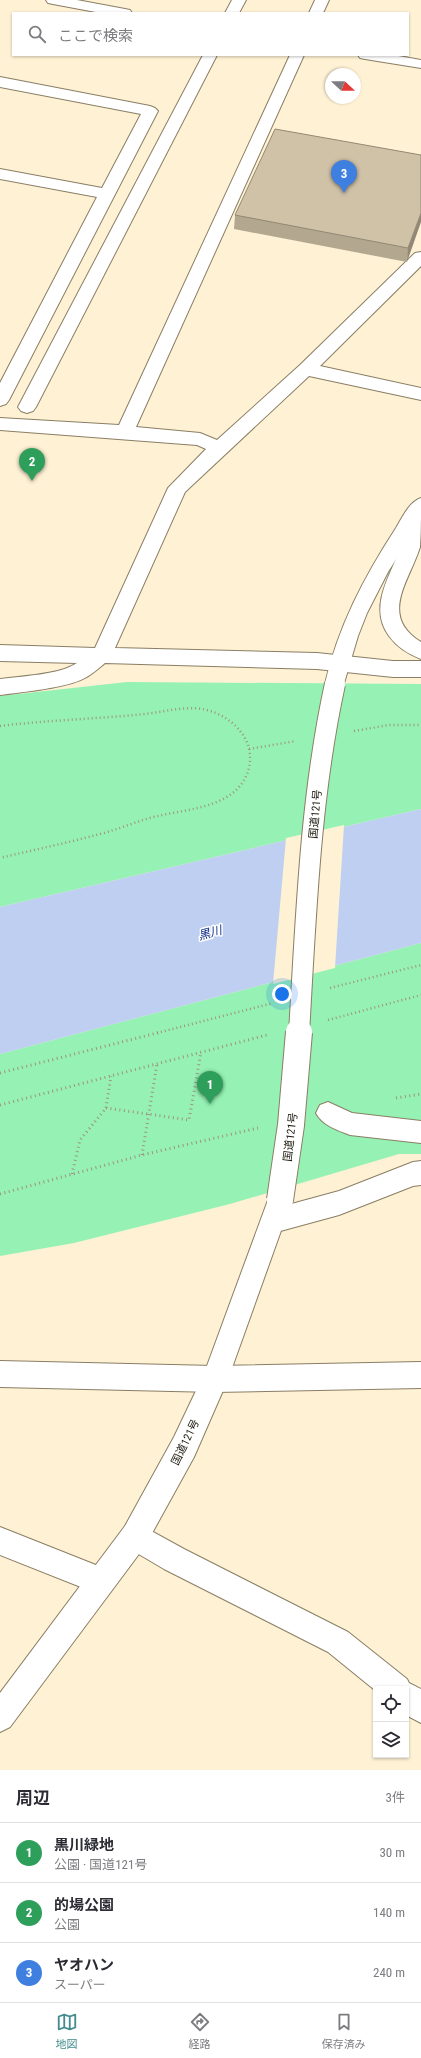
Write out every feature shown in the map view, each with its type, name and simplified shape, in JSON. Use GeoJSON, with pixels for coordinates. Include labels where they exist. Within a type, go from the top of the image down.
{"type":"FeatureCollection","features":[{"type":"Feature","properties":{"kind":"main road"},"geometry":{"type":"LineString","coordinates":[[53,0],[120,12]]}},
{"type":"Feature","properties":{"kind":"main road"},"geometry":{"type":"LineString","coordinates":[[233,12],[239,0]]}},
{"type":"Feature","properties":{"kind":"main road"},"geometry":{"type":"LineString","coordinates":[[316,12],[322,0]]}},
{"type":"Feature","properties":{"kind":"main road"},"geometry":{"type":"LineString","coordinates":[[28,407],[209,56]]}},
{"type":"Feature","properties":{"kind":"main road"},"geometry":{"type":"LineString","coordinates":[[125,432],[268,136],[297,56]]}},
{"type":"Feature","properties":{"kind":"main road"},"geometry":{"type":"LineString","coordinates":[[371,56],[421,64]]}},
{"type":"Feature","properties":{"kind":"main road"},"geometry":{"type":"LineString","coordinates":[[0,82],[150,111],[0,400]]}},
{"type":"Feature","properties":{"kind":"main road"},"geometry":{"type":"LineString","coordinates":[[0,174],[107,194]]}},
{"type":"Feature","properties":{"kind":"main road"},"geometry":{"type":"LineString","coordinates":[[0,687],[40,682],[77,673],[101,656],[177,488],[306,369],[421,257]]}},
{"type":"Feature","properties":{"kind":"main road"},"geometry":{"type":"LineString","coordinates":[[306,369],[421,394]]}},
{"type":"Feature","properties":{"kind":"main road"},"geometry":{"type":"LineString","coordinates":[[0,424],[125,432],[200,439],[219,448]]}},
{"type":"Feature","properties":{"kind":"main road","name":"国道121号"},"geometry":{"type":"LineString","coordinates":[[0,1716],[135,1536],[184,1447],[215,1379],[276,1211],[291,1138],[318,771],[336,674],[351,626],[369,590],[394,544],[421,506]]}},
{"type":"Feature","properties":{"kind":"main road"},"geometry":{"type":"LineString","coordinates":[[421,511],[411,548],[391,591],[390,612],[394,629],[401,638],[421,651]]}},
{"type":"Feature","properties":{"kind":"main road"},"geometry":{"type":"LineString","coordinates":[[0,653],[317,661],[336,674],[421,669]]}},
{"type":"Feature","properties":{"kind":"main road"},"geometry":{"type":"LineString","coordinates":[[328,1113],[350,1124],[421,1132]]}},
{"type":"Feature","properties":{"kind":"main road"},"geometry":{"type":"LineString","coordinates":[[276,1211],[339,1203],[421,1172]]}},
{"type":"Feature","properties":{"kind":"main road"},"geometry":{"type":"LineString","coordinates":[[0,1374],[215,1379],[421,1375]]}},
{"type":"Feature","properties":{"kind":"main road"},"geometry":{"type":"LineString","coordinates":[[135,1536],[174,1559],[338,1642],[393,1686]]}},
{"type":"Feature","properties":{"kind":"main road"},"geometry":{"type":"LineString","coordinates":[[0,1541],[101,1581]]}},
{"type":"Feature","properties":{"kind":"main road"},"geometry":{"type":"LineString","coordinates":[[409,1698],[421,1708]]}},
{"type":"Feature","properties":{"kind":"path"},"geometry":{"type":"LineString","coordinates":[[0,726],[83,716],[145,714],[178,708],[192,708],[209,711],[225,717],[237,727],[246,739],[251,753],[250,768],[244,781],[234,793],[220,802],[202,808],[158,816],[114,830],[0,858]]}},
{"type":"Feature","properties":{"kind":"path"},"geometry":{"type":"LineString","coordinates":[[322,990],[421,965]]}},
{"type":"Feature","properties":{"kind":"path"},"geometry":{"type":"LineString","coordinates":[[322,1021],[421,996]]}},
{"type":"Feature","properties":{"kind":"path"},"geometry":{"type":"LineString","coordinates":[[0,1073],[276,1002]]}},
{"type":"Feature","properties":{"kind":"path"},"geometry":{"type":"LineString","coordinates":[[0,1105],[269,1035]]}},
{"type":"Feature","properties":{"kind":"path"},"geometry":{"type":"LineString","coordinates":[[106,1108],[189,1120],[201,1052]]}},
{"type":"Feature","properties":{"kind":"path"},"geometry":{"type":"LineString","coordinates":[[142,1155],[157,1064]]}},
{"type":"Feature","properties":{"kind":"path"},"geometry":{"type":"LineString","coordinates":[[72,1174],[80,1140],[106,1108],[111,1076]]}},
{"type":"Feature","properties":{"kind":"path"},"geometry":{"type":"LineString","coordinates":[[393,1098],[421,1094]]}},
{"type":"Feature","properties":{"kind":"path"},"geometry":{"type":"LineString","coordinates":[[0,1194],[142,1155],[259,1128]]}},
{"type":"Feature","properties":{"kind":"green space"},"geometry":{"type":"Polygon","coordinates":[[[127,682],[421,684],[421,809],[0,907],[0,696],[127,682]]]}},
{"type":"Feature","properties":{"kind":"green space"},"geometry":{"type":"Polygon","coordinates":[[[421,943],[421,1154],[399,1154],[230,1204],[74,1243],[0,1256],[0,1054],[421,943]]]}},
{"type":"Feature","properties":{"kind":"water","name":"黒川"},"geometry":{"type":"Polygon","coordinates":[[[421,809],[421,943],[0,1054],[0,907],[421,809]]]}},
{"type":"Feature","properties":{"kind":"pier"},"geometry":{"type":"Polygon","coordinates":[[[344,825],[335,968],[273,984],[286,838],[344,825]]]}},
{"type":"Feature","properties":{"kind":"building"},"geometry":{"type":"Polygon","coordinates":[[[275,129],[421,155],[421,213],[408,248],[235,215],[275,129]]]}},
{"type":"Feature","properties":{"kind":"place","name":"ヤオハン"},"geometry":{"type":"Point","coordinates":[344,193]}},
{"type":"Feature","properties":{"kind":"place","name":"的場公園"},"geometry":{"type":"Point","coordinates":[32,481]}},
{"type":"Feature","properties":{"kind":"place","name":"黒川緑地"},"geometry":{"type":"Point","coordinates":[210,1104]}}]}
